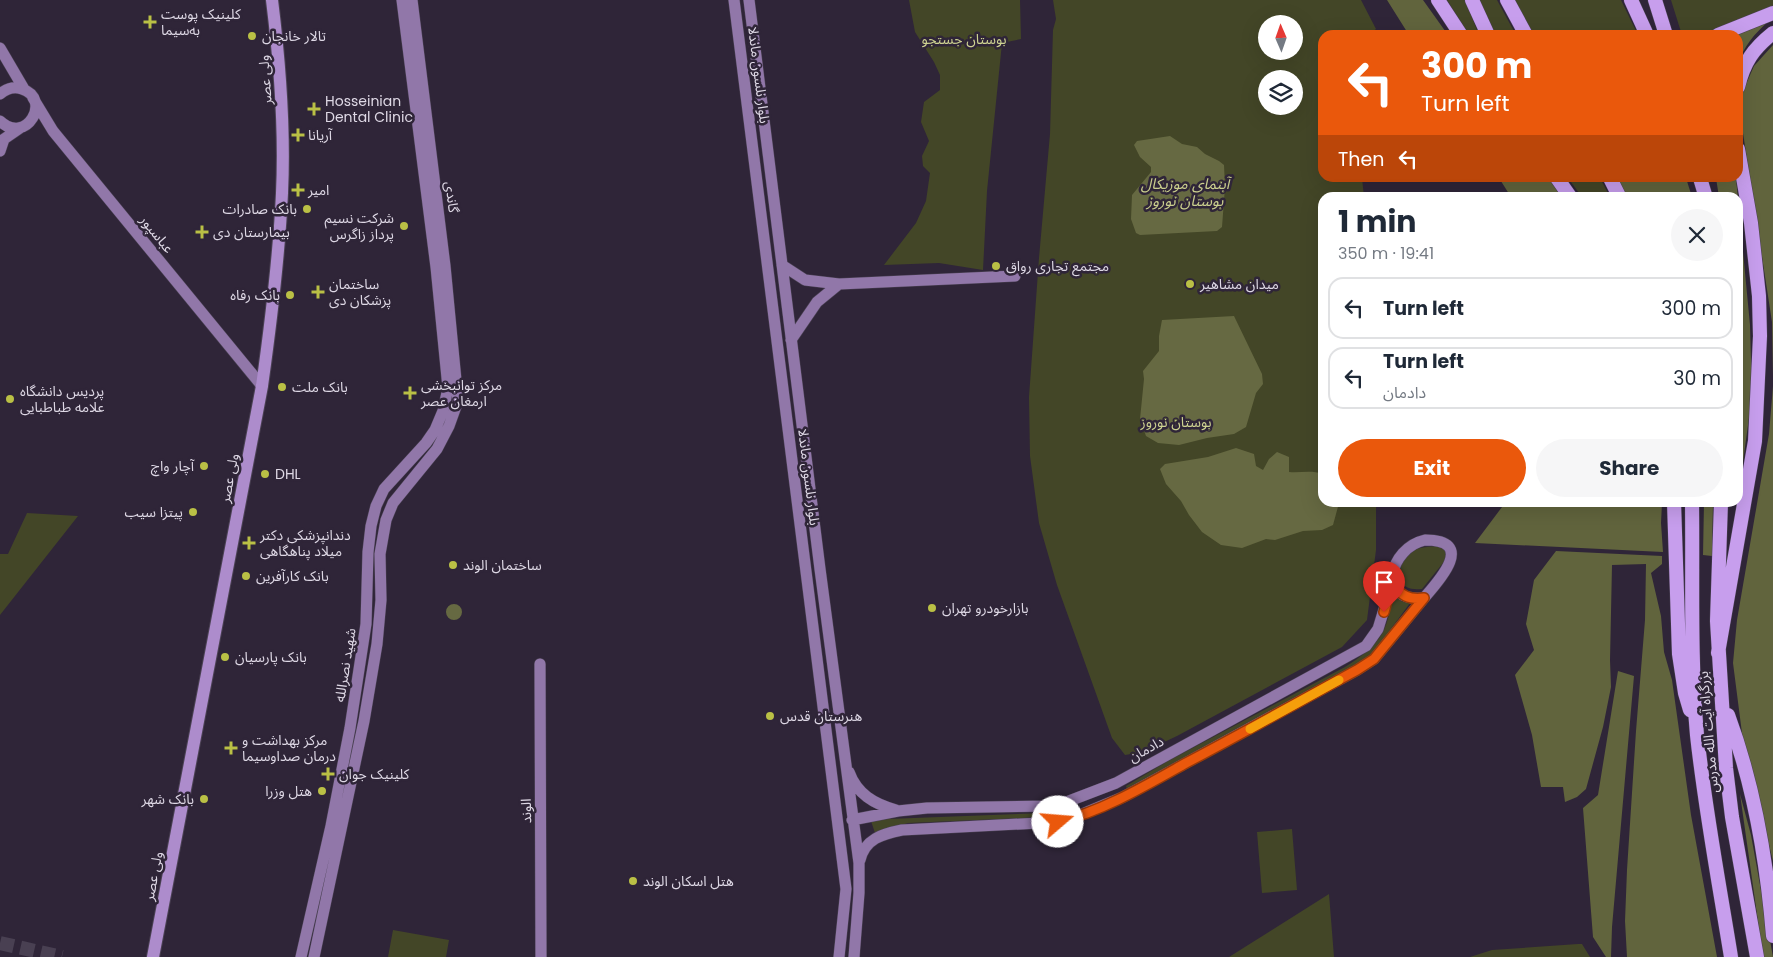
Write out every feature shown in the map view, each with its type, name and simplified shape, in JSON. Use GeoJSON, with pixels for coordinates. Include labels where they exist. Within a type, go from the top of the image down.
{"type":"FeatureCollection","features":[{"type":"Feature","properties":{"kind":"highway"},"geometry":{"type":"LineString","coordinates":[[1438,0],[1458,30]]}},
{"type":"Feature","properties":{"kind":"highway"},"geometry":{"type":"LineString","coordinates":[[1472,0],[1486,30]]}},
{"type":"Feature","properties":{"kind":"highway"},"geometry":{"type":"LineString","coordinates":[[1507,0],[1523,30]]}},
{"type":"Feature","properties":{"kind":"highway"},"geometry":{"type":"LineString","coordinates":[[1631,0],[1645,30]]}},
{"type":"Feature","properties":{"kind":"highway"},"geometry":{"type":"LineString","coordinates":[[1654,0],[1664,30]]}},
{"type":"Feature","properties":{"kind":"highway"},"geometry":{"type":"LineString","coordinates":[[1731,30],[1773,14]]}},
{"type":"Feature","properties":{"kind":"highway"},"geometry":{"type":"LineString","coordinates":[[1743,70],[1752,53],[1773,33]]}},
{"type":"Feature","properties":{"kind":"highway"},"geometry":{"type":"LineString","coordinates":[[1718,653],[1755,441],[1760,336],[1751,223],[1743,177]]}},
{"type":"Feature","properties":{"kind":"highway"},"geometry":{"type":"LineString","coordinates":[[1674,507],[1679,654],[1685,692],[1697,733]]}},
{"type":"Feature","properties":{"kind":"highway","name":"بزرگراه آیت الله مدرس"},"geometry":{"type":"LineString","coordinates":[[1692,507],[1691,613],[1697,733],[1731,957]]}},
{"type":"Feature","properties":{"kind":"highway","name":"بزرگراه آیت الله مدرس"},"geometry":{"type":"LineString","coordinates":[[1721,507],[1717,593],[1718,653],[1730,802],[1757,957]]}},
{"type":"Feature","properties":{"kind":"highway"},"geometry":{"type":"LineString","coordinates":[[1722,700],[1738,742],[1747,778],[1772,904],[1773,936]]}},
{"type":"Feature","properties":{"kind":"main road","name":"ولی عصر"},"geometry":{"type":"LineString","coordinates":[[153,957],[262,386],[271,318],[282,193],[282,108],[272,0]]}},
{"type":"Feature","properties":{"kind":"main road","name":"گاندی"},"geometry":{"type":"LineString","coordinates":[[402,0],[424,136],[441,266],[448,379],[452,397]]}},
{"type":"Feature","properties":{"kind":"main road","name":"گاندی"},"geometry":{"type":"LineString","coordinates":[[412,0],[424,136]]}},
{"type":"Feature","properties":{"kind":"main road","name":"بلوار نلسون ماندلا"},"geometry":{"type":"LineString","coordinates":[[734,0],[846,889],[840,957]]}},
{"type":"Feature","properties":{"kind":"main road","name":"بلوار نلسون ماندلا"},"geometry":{"type":"LineString","coordinates":[[750,0],[791,340],[859,864],[859,893],[854,957]]}},
{"type":"Feature","properties":{"kind":"main road"},"geometry":{"type":"LineString","coordinates":[[0,48],[24,89]]}},
{"type":"Feature","properties":{"kind":"main road"},"geometry":{"type":"LineString","coordinates":[[0,94],[8,89],[24,89]]}},
{"type":"Feature","properties":{"kind":"main road","name":"عباسپور"},"geometry":{"type":"LineString","coordinates":[[24,89],[34,98],[53,131],[262,386]]}},
{"type":"Feature","properties":{"kind":"main road"},"geometry":{"type":"LineString","coordinates":[[0,151],[4,139],[29,123],[36,111],[34,98]]}},
{"type":"Feature","properties":{"kind":"main road"},"geometry":{"type":"LineString","coordinates":[[0,121],[9,127],[39,127],[53,131]]}},
{"type":"Feature","properties":{"kind":"main road"},"geometry":{"type":"LineString","coordinates":[[782,265],[805,280],[839,284],[1015,276]]}},
{"type":"Feature","properties":{"kind":"main road"},"geometry":{"type":"LineString","coordinates":[[791,340],[817,302],[839,284]]}},
{"type":"Feature","properties":{"kind":"main road","name":"شهید نصرالله"},"geometry":{"type":"LineString","coordinates":[[301,957],[331,826],[350,728],[366,624],[368,552],[376,506],[384,489],[426,444],[452,397]]}},
{"type":"Feature","properties":{"kind":"main road","name":"شهید نصرالله"},"geometry":{"type":"LineString","coordinates":[[314,957],[362,731],[375,654],[381,600],[380,554],[386,520],[393,503],[437,449],[452,420],[452,397]]}},
{"type":"Feature","properties":{"kind":"main road"},"geometry":{"type":"LineString","coordinates":[[859,864],[864,848],[868,843],[886,833],[902,830],[1058,822],[1070,819],[1123,797],[1253,728],[1374,659],[1424,598],[1446,570],[1452,559],[1452,552],[1448,545],[1441,542],[1426,540],[1409,546],[1398,557],[1394,570],[1392,583],[1398,592],[1405,597],[1414,599],[1424,598]]}},
{"type":"Feature","properties":{"kind":"main road","name":"دادمان"},"geometry":{"type":"LineString","coordinates":[[852,820],[898,811],[952,807],[1050,806],[1069,801],[1116,783],[1366,646],[1378,630],[1392,583]]}},
{"type":"Feature","properties":{"kind":"main road","name":"الوند"},"geometry":{"type":"LineString","coordinates":[[540,664],[541,957]]}},
{"type":"Feature","properties":{"kind":"main road"},"geometry":{"type":"LineString","coordinates":[[844,759],[851,778],[860,792],[882,806],[898,811]]}},
{"type":"Feature","properties":{"kind":"main road"},"geometry":{"type":"LineString","coordinates":[[1096,791],[1101,806]]}},
{"type":"Feature","properties":{"kind":"main road"},"geometry":{"type":"LineString","coordinates":[[846,889],[848,843],[852,820]]}},
{"type":"Feature","properties":{"kind":"green space","name":"بوستان جستجو"},"geometry":{"type":"Polygon","coordinates":[[[909,0],[1020,0],[1021,39],[1002,43],[987,191],[983,270],[939,263],[884,265],[916,223],[926,201],[930,173],[923,166],[922,156],[929,141],[921,122],[924,102],[940,90],[940,75],[915,32],[909,0]]]}},
{"type":"Feature","properties":{"kind":"green space","name":"بوستان نوروز"},"geometry":{"type":"Polygon","coordinates":[[[1053,0],[1361,0],[1376,29],[1318,30],[1318,182],[1362,182],[1363,192],[1318,192],[1318,507],[1376,507],[1376,550],[1367,620],[1342,647],[1177,736],[1143,752],[1125,755],[1112,738],[1057,585],[1039,523],[1030,456],[1029,397],[1050,134],[1053,30],[1056,19],[1053,0]]]}},
{"type":"Feature","properties":{"kind":"green space"},"geometry":{"type":"Polygon","coordinates":[[[1447,0],[1465,0],[1477,30],[1466,30],[1447,0]]]}},
{"type":"Feature","properties":{"kind":"green space"},"geometry":{"type":"Polygon","coordinates":[[[1476,0],[1497,0],[1513,30],[1491,30],[1476,0]]]}},
{"type":"Feature","properties":{"kind":"green space"},"geometry":{"type":"Polygon","coordinates":[[[1514,0],[1621,0],[1636,30],[1531,30],[1514,0]]]}},
{"type":"Feature","properties":{"kind":"green space"},"geometry":{"type":"Polygon","coordinates":[[[1671,0],[1773,0],[1773,9],[1721,30],[1680,30],[1671,0]]]}},
{"type":"Feature","properties":{"kind":"green space"},"geometry":{"type":"Polygon","coordinates":[[[1571,182],[1602,182],[1607,192],[1578,192],[1571,182]]]}},
{"type":"Feature","properties":{"kind":"green space"},"geometry":{"type":"Polygon","coordinates":[[[27,513],[78,516],[0,615],[0,554],[8,554],[27,513]]]}},
{"type":"Feature","properties":{"kind":"green space"},"geometry":{"type":"Polygon","coordinates":[[[1440,546],[1445,549],[1447,558],[1422,589],[1408,588],[1398,579],[1403,562],[1411,552],[1417,549],[1440,546]]]}},
{"type":"Feature","properties":{"kind":"green space"},"geometry":{"type":"Polygon","coordinates":[[[1392,593],[1401,601],[1410,603],[1374,652],[1358,663],[1127,789],[1126,786],[1168,761],[1345,667],[1366,652],[1374,645],[1385,628],[1392,593]]]}},
{"type":"Feature","properties":{"kind":"green space"},"geometry":{"type":"Polygon","coordinates":[[[1071,807],[1073,810],[1045,817],[908,823],[875,833],[871,821],[1044,813],[1071,807]]]}},
{"type":"Feature","properties":{"kind":"green space"},"geometry":{"type":"Polygon","coordinates":[[[1292,829],[1297,890],[1262,893],[1257,832],[1292,829]]]}},
{"type":"Feature","properties":{"kind":"green space"},"geometry":{"type":"Polygon","coordinates":[[[1329,894],[1334,957],[1229,957],[1329,894]]]}},
{"type":"Feature","properties":{"kind":"green space"},"geometry":{"type":"Polygon","coordinates":[[[393,930],[449,940],[446,957],[388,957],[393,930]]]}},
{"type":"Feature","properties":{"kind":"green space"},"geometry":{"type":"Polygon","coordinates":[[[1582,944],[1590,957],[1470,957],[1492,950],[1582,944]]]}},
{"type":"Feature","properties":{"kind":"shaded area"},"geometry":{"type":"Polygon","coordinates":[[[1387,0],[1423,0],[1444,30],[1406,30],[1387,0]]]}},
{"type":"Feature","properties":{"kind":"shaded area"},"geometry":{"type":"Polygon","coordinates":[[[1769,21],[1750,41],[1743,52],[1743,30],[1769,21]]]}},
{"type":"Feature","properties":{"kind":"shaded area"},"geometry":{"type":"Polygon","coordinates":[[[1773,45],[1773,377],[1772,322],[1743,133],[1743,91],[1754,66],[1773,45]]]}},
{"type":"Feature","properties":{"kind":"shaded area"},"geometry":{"type":"Polygon","coordinates":[[[1502,182],[1553,182],[1561,192],[1508,192],[1502,182]]]}},
{"type":"Feature","properties":{"kind":"shaded area"},"geometry":{"type":"Polygon","coordinates":[[[1617,182],[1687,182],[1690,192],[1622,192],[1617,182]]]}},
{"type":"Feature","properties":{"kind":"shaded area"},"geometry":{"type":"Polygon","coordinates":[[[1717,182],[1736,182],[1737,192],[1718,192],[1717,182]]]}},
{"type":"Feature","properties":{"kind":"shaded area"},"geometry":{"type":"Polygon","coordinates":[[[1743,252],[1750,325],[1752,396],[1743,462],[1743,252]]]}},
{"type":"Feature","properties":{"kind":"shaded area"},"geometry":{"type":"Polygon","coordinates":[[[1773,386],[1773,861],[1743,741],[1733,663],[1737,620],[1769,434],[1773,386]]]}},
{"type":"Feature","properties":{"kind":"shaded area"},"geometry":{"type":"Polygon","coordinates":[[[1502,507],[1662,507],[1663,552],[1475,543],[1502,507]]]}},
{"type":"Feature","properties":{"kind":"shaded area"},"geometry":{"type":"Polygon","coordinates":[[[1704,507],[1713,507],[1712,556],[1703,555],[1704,507]]]}},
{"type":"Feature","properties":{"kind":"shaded area"},"geometry":{"type":"Polygon","coordinates":[[[1556,551],[1662,556],[1662,564],[1651,573],[1661,616],[1664,652],[1672,680],[1691,815],[1717,957],[1627,957],[1625,921],[1627,870],[1645,620],[1646,564],[1612,565],[1611,687],[1603,727],[1586,789],[1577,797],[1565,802],[1563,787],[1541,787],[1532,735],[1515,675],[1534,650],[1526,624],[1534,580],[1556,551]]]}},
{"type":"Feature","properties":{"kind":"shaded area"},"geometry":{"type":"Polygon","coordinates":[[[1618,671],[1634,676],[1611,957],[1606,957],[1593,937],[1583,808],[1598,795],[1618,671]]]}},
{"type":"Feature","properties":{"kind":"shaded area"},"geometry":{"type":"Polygon","coordinates":[[[1740,794],[1751,835],[1773,957],[1763,957],[1740,794]]]}},
{"type":"Feature","properties":{"kind":"water","name":"آبنمای موزیکال بوستان نوروز"},"geometry":{"type":"Polygon","coordinates":[[[1170,136],[1182,144],[1197,147],[1224,165],[1225,187],[1222,227],[1217,231],[1140,235],[1136,233],[1131,219],[1132,195],[1151,172],[1151,167],[1140,157],[1134,145],[1137,141],[1170,136]]]}},
{"type":"Feature","properties":{"kind":"water"},"geometry":{"type":"Polygon","coordinates":[[[1234,316],[1262,374],[1263,384],[1256,393],[1246,427],[1234,434],[1179,445],[1158,443],[1146,436],[1140,419],[1143,371],[1159,351],[1162,320],[1234,316]]]}},
{"type":"Feature","properties":{"kind":"water"},"geometry":{"type":"Polygon","coordinates":[[[1236,448],[1254,454],[1256,466],[1263,470],[1269,459],[1277,452],[1289,457],[1289,472],[1318,473],[1318,507],[1338,507],[1333,525],[1322,530],[1303,531],[1275,540],[1266,539],[1242,548],[1221,545],[1202,532],[1181,501],[1166,484],[1160,469],[1165,464],[1208,457],[1236,448]]]}},
{"type":"Feature","properties":{"kind":"water"},"geometry":{"type":"Polygon","coordinates":[[[451,604],[457,604],[462,609],[460,618],[451,620],[446,615],[446,609],[451,604]]]}},
{"type":"Feature","properties":{"kind":"tunnel"},"geometry":{"type":"LineString","coordinates":[[0,943],[62,957]]}},
{"type":"Feature","properties":{"kind":"slow traffic"},"geometry":{"type":"LineString","coordinates":[[1250,729],[1339,680]]}},
{"type":"Feature","properties":{"kind":"place","name":"کلینیک پوست به‌سیما"},"geometry":{"type":"Point","coordinates":[150,22]}},
{"type":"Feature","properties":{"kind":"place","name":"تالار خانجان"},"geometry":{"type":"Point","coordinates":[252,36]}},
{"type":"Feature","properties":{"kind":"place","name":"Hosseinian Dental Clinic"},"geometry":{"type":"Point","coordinates":[314,109]}},
{"type":"Feature","properties":{"kind":"place","name":"آریانا"},"geometry":{"type":"Point","coordinates":[298,135]}},
{"type":"Feature","properties":{"kind":"place","name":"امیر"},"geometry":{"type":"Point","coordinates":[298,190]}},
{"type":"Feature","properties":{"kind":"place","name":"بانک صادرات"},"geometry":{"type":"Point","coordinates":[307,209]}},
{"type":"Feature","properties":{"kind":"place","name":"شرکت نسیم پرداز زاگرس"},"geometry":{"type":"Point","coordinates":[404,226]}},
{"type":"Feature","properties":{"kind":"place","name":"بیمارستان دی"},"geometry":{"type":"Point","coordinates":[202,232]}},
{"type":"Feature","properties":{"kind":"place","name":"مجتمع تجاری رواق"},"geometry":{"type":"Point","coordinates":[996,266]}},
{"type":"Feature","properties":{"kind":"place","name":"میدان مشاهیر"},"geometry":{"type":"Point","coordinates":[1190,284]}},
{"type":"Feature","properties":{"kind":"place","name":"ساختمان پزشکان دی"},"geometry":{"type":"Point","coordinates":[318,292]}},
{"type":"Feature","properties":{"kind":"place","name":"بانک رفاه"},"geometry":{"type":"Point","coordinates":[290,295]}},
{"type":"Feature","properties":{"kind":"place","name":"بانک ملت"},"geometry":{"type":"Point","coordinates":[282,387]}},
{"type":"Feature","properties":{"kind":"place","name":"مرکز توانبخشی ارمغان عصر"},"geometry":{"type":"Point","coordinates":[410,393]}},
{"type":"Feature","properties":{"kind":"place","name":"پردیس دانشگاه علامه طباطبایی"},"geometry":{"type":"Point","coordinates":[10,399]}},
{"type":"Feature","properties":{"kind":"place","name":"آچار واچ"},"geometry":{"type":"Point","coordinates":[204,466]}},
{"type":"Feature","properties":{"kind":"place","name":"DHL"},"geometry":{"type":"Point","coordinates":[265,474]}},
{"type":"Feature","properties":{"kind":"place","name":"پیتزا سیب"},"geometry":{"type":"Point","coordinates":[193,512]}},
{"type":"Feature","properties":{"kind":"place","name":"دندانپزشکی دکتر میلاد پناهگاهی"},"geometry":{"type":"Point","coordinates":[249,543]}},
{"type":"Feature","properties":{"kind":"place","name":"ساختمان الوند"},"geometry":{"type":"Point","coordinates":[453,565]}},
{"type":"Feature","properties":{"kind":"place","name":"بانک کارآفرین"},"geometry":{"type":"Point","coordinates":[246,576]}},
{"type":"Feature","properties":{"kind":"place","name":"بازارخودرو تهران"},"geometry":{"type":"Point","coordinates":[932,608]}},
{"type":"Feature","properties":{"kind":"place","name":"بانک پارسیان"},"geometry":{"type":"Point","coordinates":[225,657]}},
{"type":"Feature","properties":{"kind":"place","name":"هنرستان قدس"},"geometry":{"type":"Point","coordinates":[770,716]}},
{"type":"Feature","properties":{"kind":"place","name":"مرکز بهداشت و درمان صداوسیما"},"geometry":{"type":"Point","coordinates":[231,748]}},
{"type":"Feature","properties":{"kind":"place","name":"کلینیک جوان"},"geometry":{"type":"Point","coordinates":[328,774]}},
{"type":"Feature","properties":{"kind":"place","name":"هتل وزرا"},"geometry":{"type":"Point","coordinates":[322,791]}},
{"type":"Feature","properties":{"kind":"place","name":"بانک شهر"},"geometry":{"type":"Point","coordinates":[204,799]}},
{"type":"Feature","properties":{"kind":"place","name":"هتل اسکان الوند"},"geometry":{"type":"Point","coordinates":[633,881]}},
{"type":"Feature","properties":{"kind":"route"},"geometry":{"type":"LineString","coordinates":[[1058,822],[1070,819],[1123,797],[1357,670],[1374,659],[1424,598],[1414,599],[1405,597],[1398,592],[1392,583],[1384,612]]}}]}
